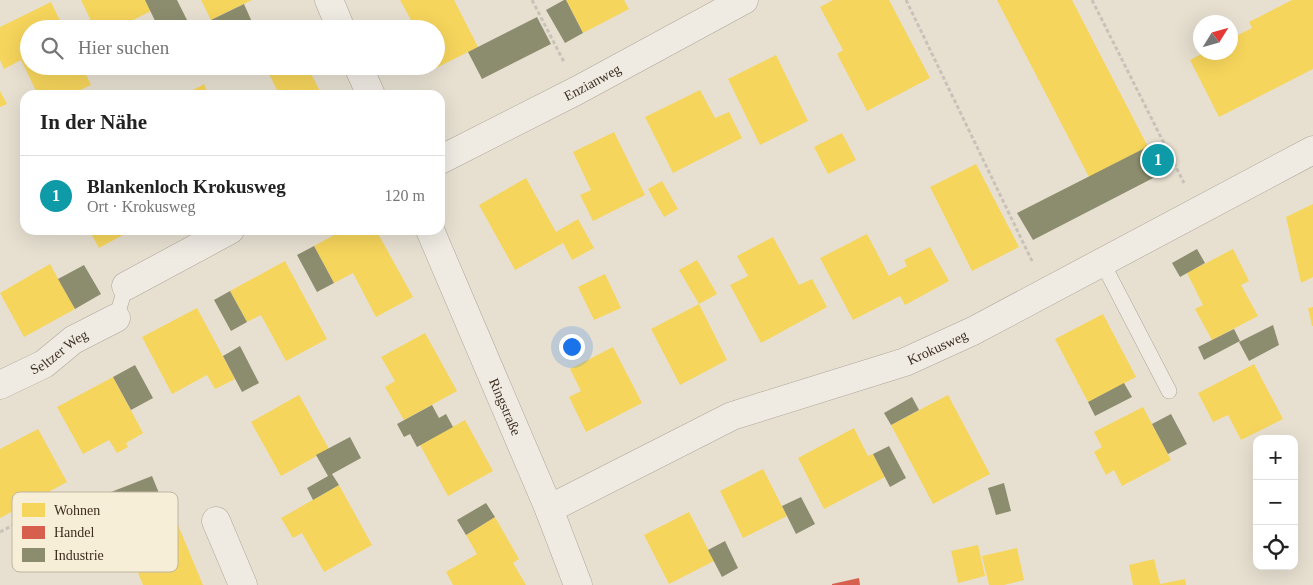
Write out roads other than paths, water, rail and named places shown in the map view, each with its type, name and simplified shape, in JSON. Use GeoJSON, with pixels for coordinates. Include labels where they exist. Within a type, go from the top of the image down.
{"type":"FeatureCollection","features":[{"type":"Feature","properties":{"kind":"street"},"geometry":{"type":"LineString","coordinates":[[328,0],[337,20]]}},
{"type":"Feature","properties":{"kind":"street","name":"Enzianweg"},"geometry":{"type":"LineString","coordinates":[[445,157],[578,90],[744,0]]}},
{"type":"Feature","properties":{"kind":"street"},"geometry":{"type":"LineString","coordinates":[[362,75],[369,90]]}},
{"type":"Feature","properties":{"kind":"street","name":"Krokusweg"},"geometry":{"type":"LineString","coordinates":[[549,509],[732,416],[905,362],[973,331],[1313,150]]}},
{"type":"Feature","properties":{"kind":"street"},"geometry":{"type":"LineString","coordinates":[[126,286],[221,235]]}},
{"type":"Feature","properties":{"kind":"street","name":"Ringstraße"},"geometry":{"type":"LineString","coordinates":[[432,235],[549,509],[578,585]]}},
{"type":"Feature","properties":{"kind":"street","name":"Seltzer Weg"},"geometry":{"type":"LineString","coordinates":[[0,386],[44,364],[72,340],[116,318]]}},
{"type":"Feature","properties":{"kind":"street"},"geometry":{"type":"LineString","coordinates":[[216,521],[243,585]]}},
{"type":"Feature","properties":{"kind":"lane"},"geometry":{"type":"LineString","coordinates":[[1102,262],[1168,391]]}},
{"type":"Feature","properties":{"kind":"lane"},"geometry":{"type":"LineString","coordinates":[[116,318],[126,286]]}},
{"type":"Feature","properties":{"kind":"place","name":"Blankenloch Krokusweg"},"geometry":{"type":"Point","coordinates":[1158,160]}}]}
